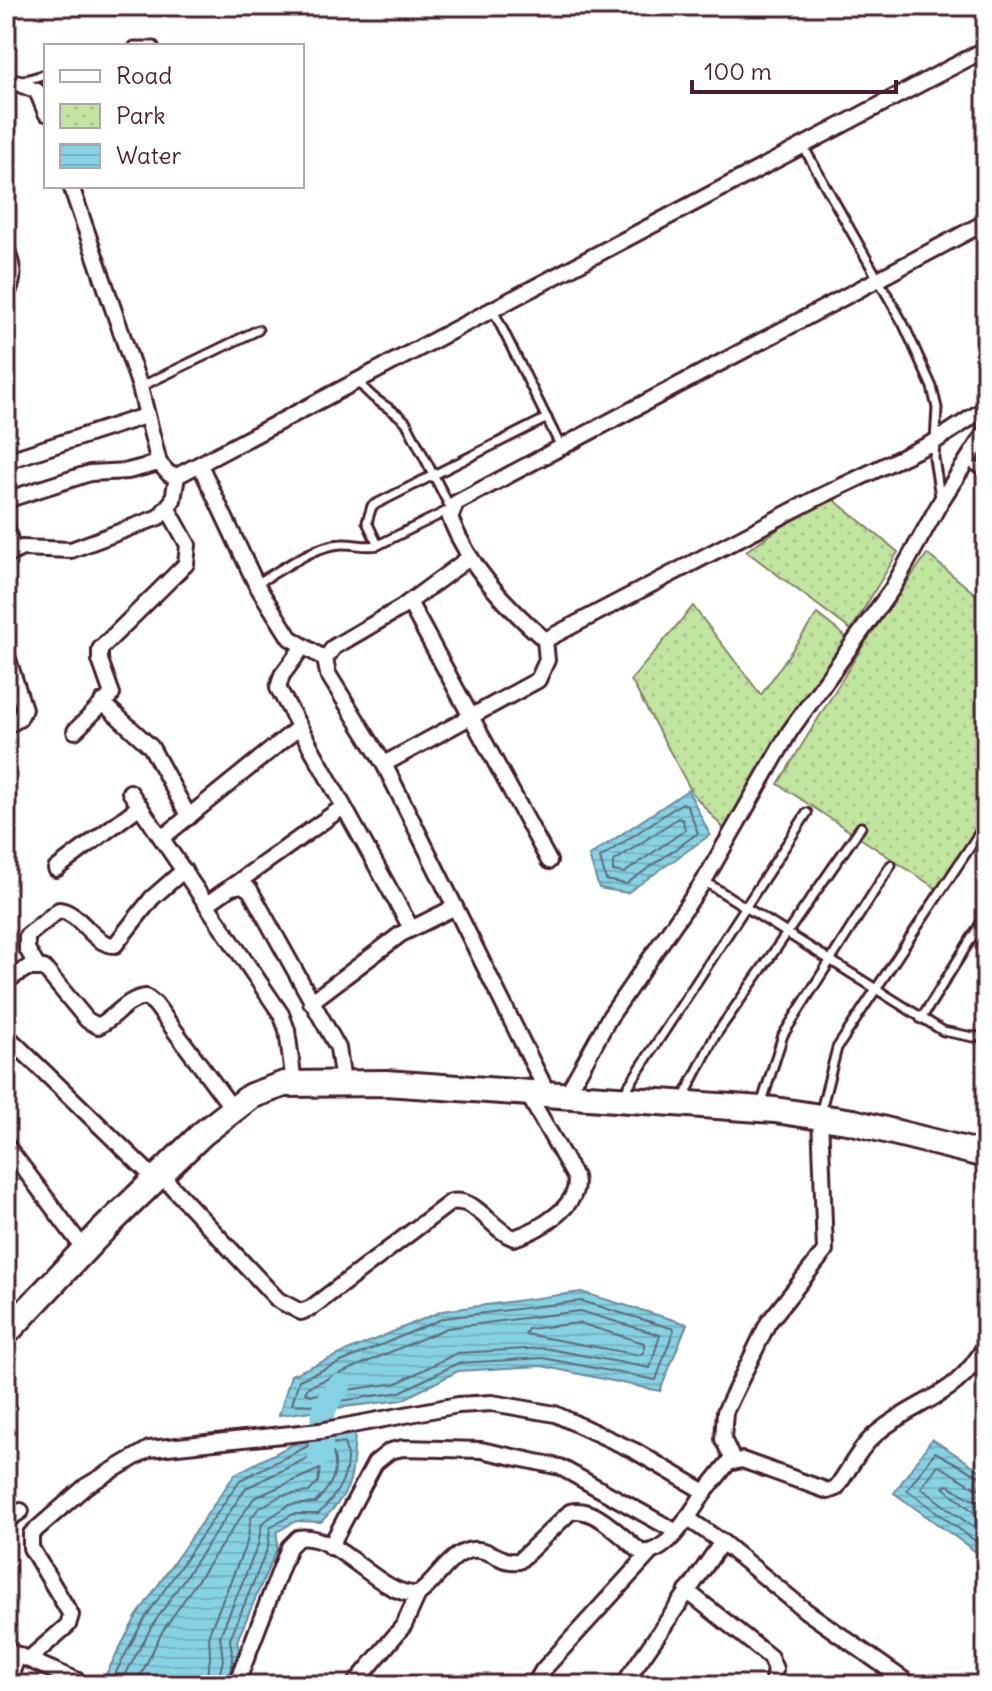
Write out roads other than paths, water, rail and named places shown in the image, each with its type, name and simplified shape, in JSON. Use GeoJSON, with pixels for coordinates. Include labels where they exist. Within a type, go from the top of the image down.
{"type":"FeatureCollection","features":[{"type":"Feature","properties":{"kind":"main road"},"geometry":{"type":"LineString","coordinates":[[6,1333],[84,1249],[232,1108],[251,1096],[294,1083],[343,1082],[546,1092],[760,1109],[820,1116],[986,1155]]}},
{"type":"Feature","properties":{"kind":"street"},"geometry":{"type":"LineString","coordinates":[[72,188],[140,387],[159,463],[169,474],[177,476],[986,49]]}},
{"type":"Feature","properties":{"kind":"street"},"geometry":{"type":"LineString","coordinates":[[12,84],[37,91],[44,108]]}},
{"type":"Feature","properties":{"kind":"street"},"geometry":{"type":"LineString","coordinates":[[384,764],[538,680],[547,660],[545,640],[508,608],[469,558],[454,527],[451,509],[456,503],[986,222]]}},
{"type":"Feature","properties":{"kind":"street"},"geometry":{"type":"LineString","coordinates":[[6,247],[14,271],[13,282],[6,295]]}},
{"type":"Feature","properties":{"kind":"street"},"geometry":{"type":"LineString","coordinates":[[545,640],[815,499],[934,442],[986,408]]}},
{"type":"Feature","properties":{"kind":"street"},"geometry":{"type":"LineString","coordinates":[[6,461],[145,416]]}},
{"type":"Feature","properties":{"kind":"street"},"geometry":{"type":"LineString","coordinates":[[546,1092],[609,1018],[704,881],[790,731],[892,589],[941,501],[986,431]]}},
{"type":"Feature","properties":{"kind":"street"},"geometry":{"type":"LineString","coordinates":[[6,500],[90,473],[128,471],[159,463]]}},
{"type":"Feature","properties":{"kind":"street"},"geometry":{"type":"LineString","coordinates":[[200,465],[256,584],[290,638],[302,648],[325,659]]}},
{"type":"Feature","properties":{"kind":"street"},"geometry":{"type":"LineString","coordinates":[[6,525],[9,554],[22,548],[60,551],[84,546],[159,517],[168,509],[177,476]]}},
{"type":"Feature","properties":{"kind":"street"},"geometry":{"type":"LineString","coordinates":[[75,731],[112,692],[100,660],[100,649],[186,564],[188,545],[168,509]]}},
{"type":"Feature","properties":{"kind":"street"},"geometry":{"type":"LineString","coordinates":[[6,1035],[158,1177],[278,1300],[301,1312],[322,1300],[451,1202],[461,1200],[471,1204],[500,1232],[514,1238],[574,1200],[578,1189],[575,1177],[546,1092],[384,764],[328,674],[325,659],[334,647],[409,602],[469,558]]}},
{"type":"Feature","properties":{"kind":"street"},"geometry":{"type":"LineString","coordinates":[[409,602],[549,861]]}},
{"type":"Feature","properties":{"kind":"street"},"geometry":{"type":"LineString","coordinates":[[302,648],[282,675],[278,688],[411,928]]}},
{"type":"Feature","properties":{"kind":"street"},"geometry":{"type":"LineString","coordinates":[[6,652],[24,709],[19,719],[6,726]]}},
{"type":"Feature","properties":{"kind":"street"},"geometry":{"type":"LineString","coordinates":[[102,702],[151,747],[189,817]]}},
{"type":"Feature","properties":{"kind":"street"},"geometry":{"type":"LineString","coordinates":[[162,838],[298,728]]}},
{"type":"Feature","properties":{"kind":"street"},"geometry":{"type":"LineString","coordinates":[[130,792],[281,1014],[287,1030],[294,1083]]}},
{"type":"Feature","properties":{"kind":"street"},"geometry":{"type":"LineString","coordinates":[[56,869],[140,806]]}},
{"type":"Feature","properties":{"kind":"street"},"geometry":{"type":"LineString","coordinates":[[207,904],[343,807]]}},
{"type":"Feature","properties":{"kind":"street"},"geometry":{"type":"LineString","coordinates":[[184,870],[152,898],[115,945],[104,944],[75,917],[59,910],[27,936],[27,949],[37,966],[48,971],[87,1020],[98,1026],[133,998],[146,997],[155,1004],[232,1108]]}},
{"type":"Feature","properties":{"kind":"street"},"geometry":{"type":"LineString","coordinates":[[231,887],[242,885],[250,890],[338,1048],[343,1082]]}},
{"type":"Feature","properties":{"kind":"street"},"geometry":{"type":"LineString","coordinates":[[311,1002],[359,963],[411,928],[455,907]]}},
{"type":"Feature","properties":{"kind":"street"},"geometry":{"type":"LineString","coordinates":[[6,981],[37,966]]}},
{"type":"Feature","properties":{"kind":"street"},"geometry":{"type":"LineString","coordinates":[[733,1460],[723,1439],[725,1412],[768,1323],[825,1251],[820,1116]]}},
{"type":"Feature","properties":{"kind":"street"},"geometry":{"type":"LineString","coordinates":[[6,1145],[84,1249]]}},
{"type":"Feature","properties":{"kind":"street"},"geometry":{"type":"LineString","coordinates":[[733,1460],[784,1473],[828,1491],[836,1488],[875,1434],[893,1420],[953,1388],[968,1373],[986,1344]]}},
{"type":"Feature","properties":{"kind":"street"},"geometry":{"type":"LineString","coordinates":[[7,1685],[18,1654],[68,1625],[71,1615],[31,1548],[31,1534],[86,1486],[127,1460],[163,1446],[320,1431],[458,1405],[492,1403],[555,1414],[582,1425],[705,1492]]}},
{"type":"Feature","properties":{"kind":"street"},"geometry":{"type":"LineString","coordinates":[[330,1547],[375,1463],[390,1451],[403,1448],[481,1450],[560,1467],[675,1531]]}},
{"type":"Feature","properties":{"kind":"street"},"geometry":{"type":"LineString","coordinates":[[534,1685],[543,1670],[649,1554],[661,1547],[733,1460]]}},
{"type":"Feature","properties":{"kind":"street"},"geometry":{"type":"LineString","coordinates":[[354,1685],[399,1633],[418,1594],[462,1553],[483,1551],[502,1561],[519,1561],[570,1512],[578,1510],[594,1515],[641,1552],[649,1554]]}},
{"type":"Feature","properties":{"kind":"street"},"geometry":{"type":"LineString","coordinates":[[6,1521],[21,1511]]}},
{"type":"Feature","properties":{"kind":"street"},"geometry":{"type":"LineString","coordinates":[[691,1512],[722,1542],[806,1611],[911,1685]]}},
{"type":"Feature","properties":{"kind":"street"},"geometry":{"type":"LineString","coordinates":[[236,1685],[289,1547],[298,1538],[308,1536],[400,1590],[418,1594]]}},
{"type":"Feature","properties":{"kind":"street"},"geometry":{"type":"LineString","coordinates":[[623,1685],[722,1542]]}},
{"type":"Feature","properties":{"kind":"street"},"geometry":{"type":"LineString","coordinates":[[687,1591],[770,1657],[775,1669],[772,1685]]}},
{"type":"Feature","properties":{"kind":"street"},"geometry":{"type":"LineString","coordinates":[[18,1654],[78,1681],[76,1685]]}},
{"type":"Feature","properties":{"kind":"lane"},"geometry":{"type":"LineString","coordinates":[[12,84],[44,75]]}},
{"type":"Feature","properties":{"kind":"lane"},"geometry":{"type":"LineString","coordinates":[[803,146],[904,325],[932,387],[937,408],[934,442],[941,501]]}},
{"type":"Feature","properties":{"kind":"lane"},"geometry":{"type":"LineString","coordinates":[[493,310],[561,447]]}},
{"type":"Feature","properties":{"kind":"lane"},"geometry":{"type":"LineString","coordinates":[[140,387],[258,330]]}},
{"type":"Feature","properties":{"kind":"lane"},"geometry":{"type":"LineString","coordinates":[[256,584],[325,547],[342,543],[366,547],[378,545],[451,509],[406,422],[372,400],[358,381]]}},
{"type":"Feature","properties":{"kind":"lane"},"geometry":{"type":"LineString","coordinates":[[378,545],[367,522],[372,506],[432,473],[547,418]]}},
{"type":"Feature","properties":{"kind":"lane"},"geometry":{"type":"LineString","coordinates":[[968,462],[986,473]]}},
{"type":"Feature","properties":{"kind":"lane"},"geometry":{"type":"LineString","coordinates":[[620,1098],[807,813]]}},
{"type":"Feature","properties":{"kind":"lane"},"geometry":{"type":"LineString","coordinates":[[820,1116],[837,1048],[986,823]]}},
{"type":"Feature","properties":{"kind":"lane"},"geometry":{"type":"LineString","coordinates":[[681,1104],[715,1036],[861,827]]}},
{"type":"Feature","properties":{"kind":"lane"},"geometry":{"type":"LineString","coordinates":[[760,1109],[783,1035],[891,865]]}},
{"type":"Feature","properties":{"kind":"lane"},"geometry":{"type":"LineString","coordinates":[[704,881],[921,1019],[955,1035],[986,1036]]}},
{"type":"Feature","properties":{"kind":"lane"},"geometry":{"type":"LineString","coordinates":[[921,1019],[986,915]]}},
{"type":"Feature","properties":{"kind":"water"},"geometry":{"type":"Polygon","coordinates":[[[688,790],[710,835],[627,893],[599,888],[589,856],[688,790]]]}},
{"type":"Feature","properties":{"kind":"water"},"geometry":{"type":"Polygon","coordinates":[[[581,1292],[687,1324],[660,1391],[542,1366],[458,1371],[402,1400],[279,1415],[291,1375],[442,1311],[581,1292]]]}},
{"type":"Feature","properties":{"kind":"water"},"geometry":{"type":"Polygon","coordinates":[[[355,1433],[352,1473],[340,1501],[321,1522],[296,1521],[277,1532],[277,1548],[237,1641],[242,1660],[234,1685],[119,1685],[103,1680],[136,1617],[235,1474],[309,1436],[355,1433]]]}},
{"type":"Feature","properties":{"kind":"water"},"geometry":{"type":"Polygon","coordinates":[[[932,1439],[986,1474],[986,1559],[894,1493],[932,1439]]]}},
{"type":"Feature","properties":{"kind":"waterway"},"geometry":{"type":"LineString","coordinates":[[320,1455],[324,1411],[339,1386]]}}]}
